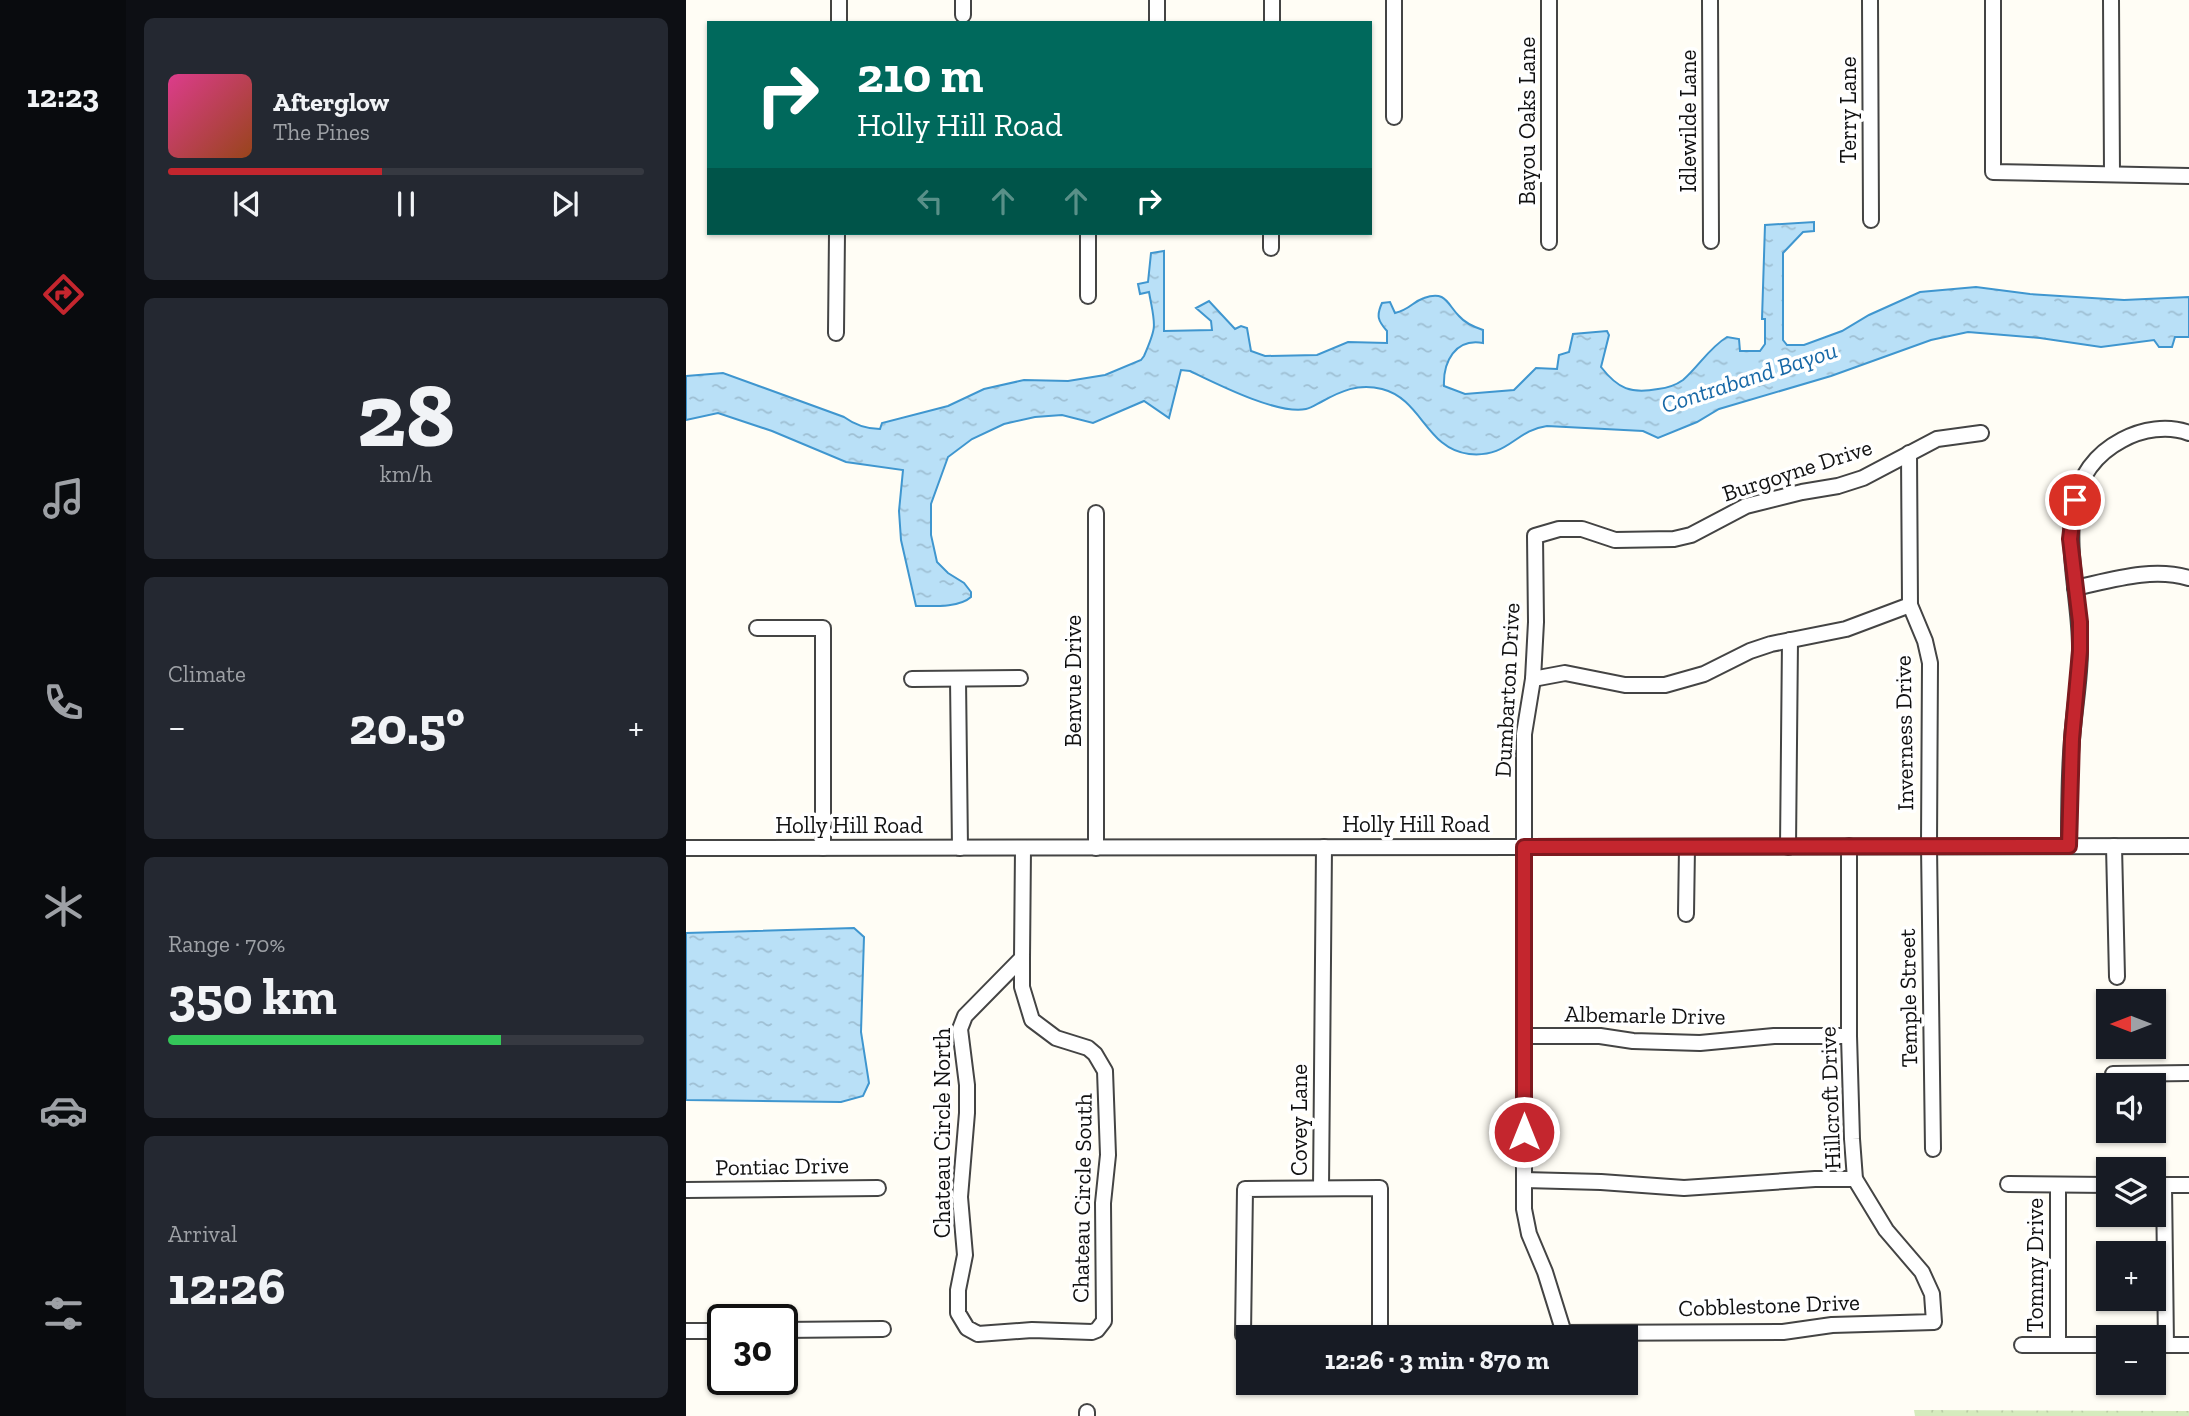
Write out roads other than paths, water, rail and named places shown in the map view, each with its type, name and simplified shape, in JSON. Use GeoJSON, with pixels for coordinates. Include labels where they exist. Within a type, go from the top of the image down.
{"type":"FeatureCollection","features":[{"type":"Feature","properties":{"kind":"street"},"geometry":{"type":"LineString","coordinates":[[839,0],[839,21]]}},
{"type":"Feature","properties":{"kind":"street"},"geometry":{"type":"LineString","coordinates":[[1157,0],[1157,21]]}},
{"type":"Feature","properties":{"kind":"street"},"geometry":{"type":"LineString","coordinates":[[1272,0],[1272,21]]}},
{"type":"Feature","properties":{"kind":"street"},"geometry":{"type":"LineString","coordinates":[[1394,0],[1394,117]]}},
{"type":"Feature","properties":{"kind":"street","name":"Bayou Oaks Lane"},"geometry":{"type":"LineString","coordinates":[[1549,0],[1549,242]]}},
{"type":"Feature","properties":{"kind":"street","name":"Idlewilde Lane"},"geometry":{"type":"LineString","coordinates":[[1710,0],[1711,241]]}},
{"type":"Feature","properties":{"kind":"street","name":"Terry Lane"},"geometry":{"type":"LineString","coordinates":[[1870,0],[1871,220]]}},
{"type":"Feature","properties":{"kind":"street"},"geometry":{"type":"LineString","coordinates":[[1993,0],[1993,172],[2189,176]]}},
{"type":"Feature","properties":{"kind":"street"},"geometry":{"type":"LineString","coordinates":[[2111,0],[2112,173]]}},
{"type":"Feature","properties":{"kind":"street"},"geometry":{"type":"LineString","coordinates":[[836,333],[837,235]]}},
{"type":"Feature","properties":{"kind":"street"},"geometry":{"type":"LineString","coordinates":[[1088,235],[1088,296]]}},
{"type":"Feature","properties":{"kind":"street"},"geometry":{"type":"LineString","coordinates":[[2069,846],[2072,739],[2080,651],[2070,539],[2075,500],[2091,466],[2115,444],[2127,437],[2153,430],[2168,429],[2189,433]]}},
{"type":"Feature","properties":{"kind":"street","name":"Burgoyne Drive"},"geometry":{"type":"LineString","coordinates":[[1535,536],[1559,529],[1582,529],[1615,540],[1674,539],[1691,535],[1746,506],[1801,492],[1839,486],[1863,478],[1937,439],[1981,433]]}},
{"type":"Feature","properties":{"kind":"street","name":"Inverness Drive"},"geometry":{"type":"LineString","coordinates":[[1909,453],[1910,605],[1925,641],[1930,663],[1929,846]]}},
{"type":"Feature","properties":{"kind":"street","name":"Benvue Drive"},"geometry":{"type":"LineString","coordinates":[[1096,513],[1097,848]]}},
{"type":"Feature","properties":{"kind":"street","name":"Dumbarton Drive"},"geometry":{"type":"LineString","coordinates":[[1535,536],[1536,622],[1533,679],[1524,734],[1524,1209],[1529,1234],[1545,1272],[1562,1325]]}},
{"type":"Feature","properties":{"kind":"street"},"geometry":{"type":"LineString","coordinates":[[2076,588],[2151,573],[2189,578]]}},
{"type":"Feature","properties":{"kind":"street"},"geometry":{"type":"LineString","coordinates":[[1533,679],[1565,673],[1625,685],[1665,685],[1704,674],[1750,651],[1846,629],[1910,605]]}},
{"type":"Feature","properties":{"kind":"street"},"geometry":{"type":"LineString","coordinates":[[757,628],[823,628],[823,848]]}},
{"type":"Feature","properties":{"kind":"street"},"geometry":{"type":"LineString","coordinates":[[1788,847],[1790,640]]}},
{"type":"Feature","properties":{"kind":"street"},"geometry":{"type":"LineString","coordinates":[[912,679],[1020,678]]}},
{"type":"Feature","properties":{"kind":"street"},"geometry":{"type":"LineString","coordinates":[[958,679],[960,848]]}},
{"type":"Feature","properties":{"kind":"street","name":"Hillcroft Drive"},"geometry":{"type":"LineString","coordinates":[[1849,846],[1849,1035],[1855,1180],[1886,1230],[1922,1272],[1932,1294],[1934,1322]]}},
{"type":"Feature","properties":{"kind":"street","name":"Temple Street"},"geometry":{"type":"LineString","coordinates":[[1929,846],[1933,1149]]}},
{"type":"Feature","properties":{"kind":"street"},"geometry":{"type":"LineString","coordinates":[[2114,846],[2117,977]]}},
{"type":"Feature","properties":{"kind":"street","name":"Holly Hill Road"},"geometry":{"type":"LineString","coordinates":[[686,848],[2189,846]]}},
{"type":"Feature","properties":{"kind":"street","name":"Covey Lane"},"geometry":{"type":"LineString","coordinates":[[1324,847],[1321,1188],[1380,1188],[1380,1325]]}},
{"type":"Feature","properties":{"kind":"street"},"geometry":{"type":"LineString","coordinates":[[1686,914],[1687,847]]}},
{"type":"Feature","properties":{"kind":"street"},"geometry":{"type":"LineString","coordinates":[[1022,958],[1023,848]]}},
{"type":"Feature","properties":{"kind":"street","name":"Chateau Circle North"},"geometry":{"type":"LineString","coordinates":[[1022,958],[965,1016],[960,1029],[967,1085],[967,1113],[960,1197],[965,1255],[958,1290],[958,1313],[967,1328],[978,1334],[1032,1330]]}},
{"type":"Feature","properties":{"kind":"street","name":"Chateau Circle South"},"geometry":{"type":"LineString","coordinates":[[1022,958],[1024,999],[1032,1020],[1047,1033],[1080,1044],[1095,1054],[1105,1071],[1108,1155],[1103,1203],[1104,1321],[1092,1332],[1032,1330]]}},
{"type":"Feature","properties":{"kind":"street","name":"Albemarle Drive"},"geometry":{"type":"LineString","coordinates":[[1524,1036],[1600,1036],[1700,1043],[1774,1036],[1849,1035]]}},
{"type":"Feature","properties":{"kind":"street"},"geometry":{"type":"LineString","coordinates":[[2166,1073],[2189,1073]]}},
{"type":"Feature","properties":{"kind":"street"},"geometry":{"type":"LineString","coordinates":[[1524,1180],[1684,1188],[1815,1179],[1855,1180]]}},
{"type":"Feature","properties":{"kind":"street"},"geometry":{"type":"LineString","coordinates":[[2008,1184],[2096,1185]]}},
{"type":"Feature","properties":{"kind":"street","name":"Tommy Drive"},"geometry":{"type":"LineString","coordinates":[[2058,1185],[2058,1345]]}},
{"type":"Feature","properties":{"kind":"street"},"geometry":{"type":"LineString","coordinates":[[2166,1185],[2189,1185]]}},
{"type":"Feature","properties":{"kind":"street","name":"Pontiac Drive"},"geometry":{"type":"LineString","coordinates":[[686,1190],[878,1188]]}},
{"type":"Feature","properties":{"kind":"street"},"geometry":{"type":"LineString","coordinates":[[1243,1325],[1245,1189],[1321,1188]]}},
{"type":"Feature","properties":{"kind":"street"},"geometry":{"type":"LineString","coordinates":[[2159,1227],[2160,1325]]}},
{"type":"Feature","properties":{"kind":"street","name":"Cobblestone Drive"},"geometry":{"type":"LineString","coordinates":[[1638,1333],[1783,1332],[1832,1325],[1934,1322]]}},
{"type":"Feature","properties":{"kind":"street"},"geometry":{"type":"LineString","coordinates":[[798,1330],[883,1329]]}},
{"type":"Feature","properties":{"kind":"street"},"geometry":{"type":"LineString","coordinates":[[686,1331],[707,1331]]}},
{"type":"Feature","properties":{"kind":"street"},"geometry":{"type":"LineString","coordinates":[[2022,1345],[2096,1345]]}},
{"type":"Feature","properties":{"kind":"street"},"geometry":{"type":"LineString","coordinates":[[2166,1345],[2189,1345]]}},
{"type":"Feature","properties":{"kind":"water","name":"Contraband Bayou"},"geometry":{"type":"Polygon","coordinates":[[[1814,222],[1814,231],[1803,232],[1783,253],[1783,340],[1787,345],[1804,345],[1842,331],[1869,315],[1920,292],[1976,287],[2030,294],[2124,300],[2189,297],[2189,337],[2175,337],[2172,347],[2159,347],[2154,340],[2101,347],[2040,338],[1968,332],[1931,340],[1831,376],[1719,409],[1697,422],[1658,438],[1643,431],[1547,426],[1527,433],[1494,452],[1483,454],[1469,454],[1443,443],[1406,403],[1395,394],[1382,389],[1350,389],[1308,408],[1294,410],[1264,403],[1190,371],[1181,370],[1169,418],[1144,401],[1093,423],[1062,415],[1035,417],[1004,424],[972,439],[948,457],[931,504],[931,535],[937,562],[964,583],[971,592],[971,597],[953,605],[937,606],[916,606],[901,540],[899,511],[903,470],[846,462],[772,431],[718,413],[686,420],[686,376],[723,373],[844,417],[861,426],[880,429],[882,423],[948,406],[984,389],[1024,380],[1068,381],[1105,375],[1141,360],[1144,356],[1152,337],[1154,319],[1149,292],[1140,294],[1138,284],[1148,282],[1151,253],[1164,251],[1164,331],[1212,330],[1211,321],[1196,308],[1209,301],[1235,329],[1241,326],[1247,328],[1251,351],[1265,356],[1317,355],[1348,342],[1387,343],[1387,331],[1379,318],[1382,303],[1390,302],[1395,313],[1420,300],[1437,296],[1442,297],[1464,321],[1483,330],[1483,343],[1465,344],[1453,354],[1446,368],[1444,386],[1465,394],[1514,390],[1536,368],[1557,369],[1559,355],[1569,352],[1573,334],[1607,331],[1609,335],[1601,367],[1607,374],[1619,385],[1633,390],[1661,389],[1683,380],[1727,337],[1739,339],[1740,351],[1760,351],[1765,344],[1765,319],[1762,319],[1765,225],[1814,222]]]}},
{"type":"Feature","properties":{"kind":"water"},"geometry":{"type":"Polygon","coordinates":[[[854,928],[864,937],[861,1032],[869,1083],[863,1096],[841,1102],[686,1100],[686,933],[854,928]]]}}]}
